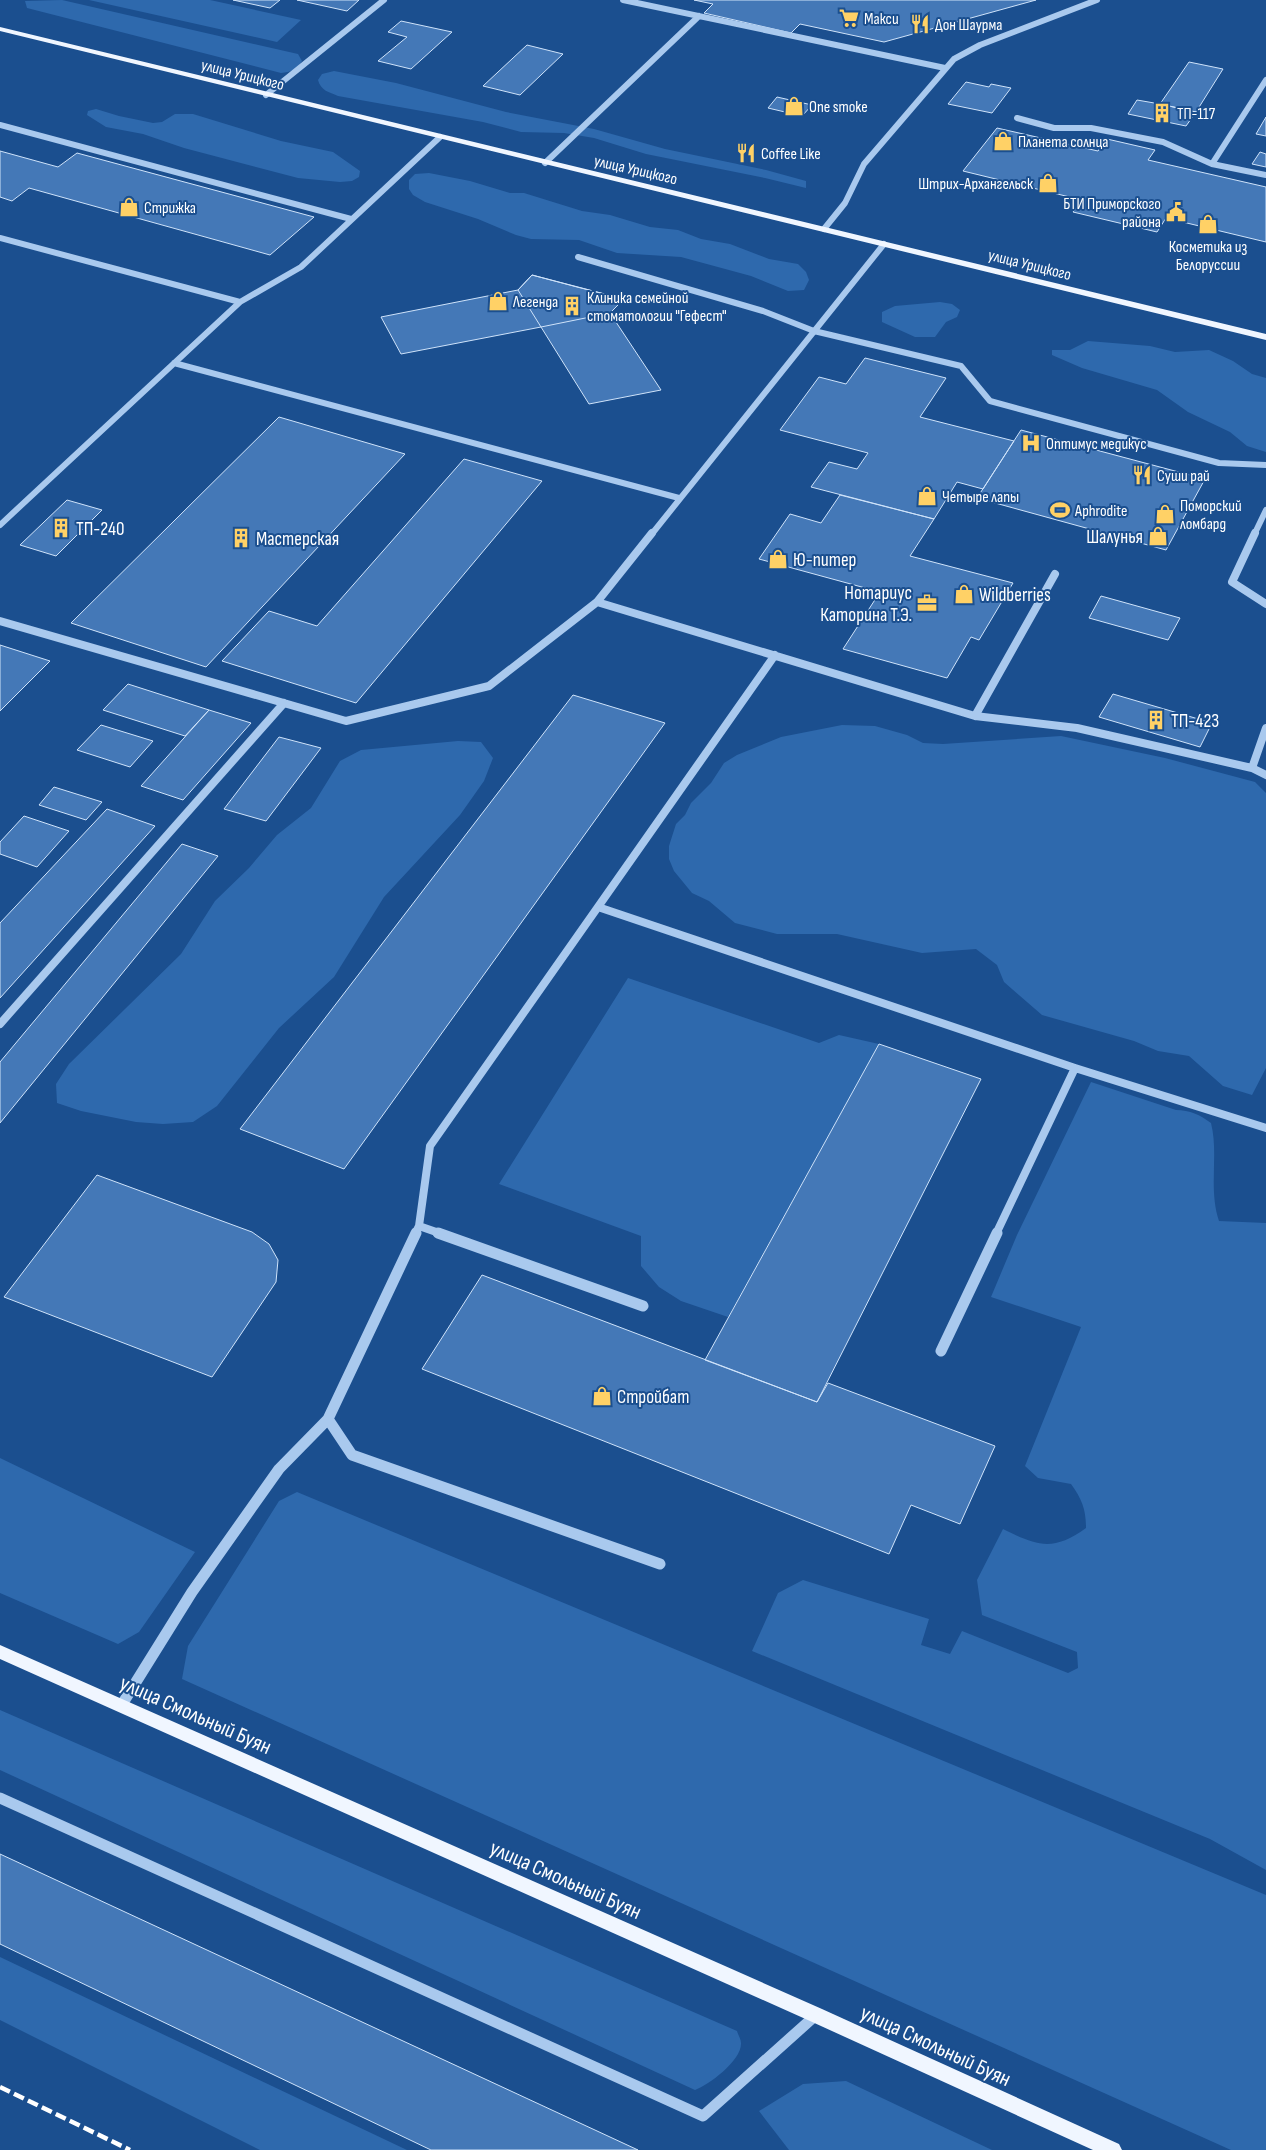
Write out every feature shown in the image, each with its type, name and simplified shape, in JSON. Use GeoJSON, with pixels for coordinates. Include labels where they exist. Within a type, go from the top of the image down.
{"type":"FeatureCollection","features":[{"type":"Feature","properties":{"kind":"main road","name":"улица Урицкого"},"geometry":{"type":"LineString","coordinates":[[0,29],[1266,337]]}},
{"type":"Feature","properties":{"kind":"main road","name":"улица Смольный Буян"},"geometry":{"type":"LineString","coordinates":[[0,1652],[816,2015],[1113,2150]]}},
{"type":"Feature","properties":{"kind":"lane"},"geometry":{"type":"LineString","coordinates":[[266,95],[384,0]]}},
{"type":"Feature","properties":{"kind":"lane"},"geometry":{"type":"LineString","coordinates":[[623,0],[945,68]]}},
{"type":"Feature","properties":{"kind":"lane"},"geometry":{"type":"LineString","coordinates":[[824,229],[845,203],[864,164],[954,59],[980,45],[1097,0]]}},
{"type":"Feature","properties":{"kind":"lane"},"geometry":{"type":"LineString","coordinates":[[545,163],[699,16]]}},
{"type":"Feature","properties":{"kind":"lane"},"geometry":{"type":"LineString","coordinates":[[1212,164],[1266,80]]}},
{"type":"Feature","properties":{"kind":"lane"},"geometry":{"type":"LineString","coordinates":[[1017,118],[1054,128],[1090,128],[1163,142],[1212,164],[1266,175]]}},
{"type":"Feature","properties":{"kind":"lane"},"geometry":{"type":"LineString","coordinates":[[0,125],[351,219]]}},
{"type":"Feature","properties":{"kind":"lane"},"geometry":{"type":"LineString","coordinates":[[0,525],[240,302],[300,267],[440,137]]}},
{"type":"Feature","properties":{"kind":"lane"},"geometry":{"type":"LineString","coordinates":[[0,238],[240,302]]}},
{"type":"Feature","properties":{"kind":"lane"},"geometry":{"type":"LineString","coordinates":[[0,621],[346,721],[489,686],[598,602],[679,498],[884,244]]}},
{"type":"Feature","properties":{"kind":"lane"},"geometry":{"type":"LineString","coordinates":[[578,257],[763,311],[814,331],[961,366],[990,401],[1219,464],[1266,466]]}},
{"type":"Feature","properties":{"kind":"lane"},"geometry":{"type":"LineString","coordinates":[[174,363],[679,498]]}},
{"type":"Feature","properties":{"kind":"lane"},"geometry":{"type":"LineString","coordinates":[[1266,510],[1232,582],[1266,604]]}},
{"type":"Feature","properties":{"kind":"lane"},"geometry":{"type":"LineString","coordinates":[[975,716],[1055,574]]}},
{"type":"Feature","properties":{"kind":"lane"},"geometry":{"type":"LineString","coordinates":[[598,602],[975,716],[1077,728],[1252,768],[1266,775]]}},
{"type":"Feature","properties":{"kind":"lane"},"geometry":{"type":"LineString","coordinates":[[121,1706],[192,1592],[279,1469],[328,1420],[419,1226],[430,1146],[775,655]]}},
{"type":"Feature","properties":{"kind":"lane"},"geometry":{"type":"LineString","coordinates":[[0,1024],[284,703]]}},
{"type":"Feature","properties":{"kind":"lane"},"geometry":{"type":"LineString","coordinates":[[1252,768],[1266,728]]}},
{"type":"Feature","properties":{"kind":"lane"},"geometry":{"type":"LineString","coordinates":[[598,907],[1075,1068],[1266,1128]]}},
{"type":"Feature","properties":{"kind":"lane"},"geometry":{"type":"LineString","coordinates":[[940,1351],[1075,1068]]}},
{"type":"Feature","properties":{"kind":"lane"},"geometry":{"type":"LineString","coordinates":[[419,1226],[643,1306]]}},
{"type":"Feature","properties":{"kind":"lane"},"geometry":{"type":"LineString","coordinates":[[328,1420],[352,1455],[660,1564]]}},
{"type":"Feature","properties":{"kind":"lane"},"geometry":{"type":"LineString","coordinates":[[0,1798],[703,2116],[816,2015]]}},
{"type":"Feature","properties":{"kind":"shaded area"},"geometry":{"type":"Polygon","coordinates":[[[62,0],[298,54],[302,61],[293,70],[281,73],[27,8],[25,1],[62,0]]]}},
{"type":"Feature","properties":{"kind":"shaded area"},"geometry":{"type":"Polygon","coordinates":[[[89,0],[210,0],[301,20],[277,42],[89,0]]]}},
{"type":"Feature","properties":{"kind":"shaded area"},"geometry":{"type":"Polygon","coordinates":[[[334,71],[396,83],[506,112],[594,129],[665,149],[766,170],[806,181],[806,188],[646,154],[594,138],[564,133],[521,132],[483,122],[338,96],[323,89],[318,80],[322,74],[334,71]]]}},
{"type":"Feature","properties":{"kind":"shaded area"},"geometry":{"type":"Polygon","coordinates":[[[96,109],[153,123],[162,122],[175,114],[193,114],[281,141],[333,152],[360,171],[359,177],[352,181],[340,182],[298,178],[184,148],[143,134],[106,127],[87,115],[88,111],[96,109]]]}},
{"type":"Feature","properties":{"kind":"shaded area"},"geometry":{"type":"Polygon","coordinates":[[[429,173],[470,181],[510,193],[524,193],[582,211],[610,215],[650,227],[678,230],[701,239],[730,244],[769,259],[798,264],[806,272],[809,280],[804,290],[788,291],[751,276],[681,257],[617,253],[579,240],[531,239],[516,235],[478,219],[425,202],[413,195],[409,189],[409,180],[415,174],[429,173]]]}},
{"type":"Feature","properties":{"kind":"shaded area"},"geometry":{"type":"Polygon","coordinates":[[[940,302],[952,304],[960,310],[957,317],[946,322],[935,337],[915,337],[882,322],[882,312],[895,306],[940,302]]]}},
{"type":"Feature","properties":{"kind":"shaded area"},"geometry":{"type":"Polygon","coordinates":[[[1088,341],[1150,346],[1175,352],[1209,350],[1233,361],[1252,374],[1266,378],[1266,452],[1247,446],[1230,432],[1188,412],[1157,390],[1082,368],[1052,355],[1052,350],[1070,350],[1088,341]]]}},
{"type":"Feature","properties":{"kind":"shaded area"},"geometry":{"type":"Polygon","coordinates":[[[842,725],[875,726],[907,735],[923,743],[943,744],[1061,736],[1165,758],[1255,782],[1266,793],[1266,1068],[1252,1095],[1223,1086],[1189,1056],[1158,1051],[1134,1041],[1042,1015],[1004,982],[997,965],[976,949],[922,953],[837,934],[777,934],[735,923],[709,901],[692,893],[674,871],[669,859],[669,846],[676,824],[685,815],[691,803],[711,783],[724,763],[737,755],[781,737],[842,725]]]}},
{"type":"Feature","properties":{"kind":"shaded area"},"geometry":{"type":"Polygon","coordinates":[[[458,741],[481,742],[493,758],[484,781],[460,815],[384,897],[334,977],[279,1028],[217,1106],[193,1122],[163,1124],[136,1122],[81,1111],[57,1103],[56,1084],[69,1064],[181,954],[215,901],[249,868],[277,835],[311,808],[340,761],[361,750],[458,741]]]}},
{"type":"Feature","properties":{"kind":"shaded area"},"geometry":{"type":"Polygon","coordinates":[[[628,978],[819,1043],[839,1035],[879,1044],[728,1317],[681,1301],[659,1287],[641,1266],[641,1236],[499,1184],[628,978]]]}},
{"type":"Feature","properties":{"kind":"shaded area"},"geometry":{"type":"Polygon","coordinates":[[[1091,1082],[1176,1110],[1199,1115],[1211,1123],[1214,1147],[1214,1196],[1219,1221],[1266,1223],[1266,1870],[1210,1839],[752,1651],[778,1593],[803,1580],[929,1619],[921,1645],[950,1654],[962,1631],[1068,1673],[1078,1668],[1077,1652],[982,1615],[977,1580],[1003,1529],[1026,1539],[1045,1544],[1064,1541],[1086,1528],[1083,1505],[1071,1484],[1038,1478],[1025,1466],[1081,1327],[991,1297],[1017,1235],[1091,1082]]]}},
{"type":"Feature","properties":{"kind":"shaded area"},"geometry":{"type":"Polygon","coordinates":[[[0,1458],[195,1552],[139,1632],[118,1644],[0,1593],[0,1458]]]}},
{"type":"Feature","properties":{"kind":"shaded area"},"geometry":{"type":"Polygon","coordinates":[[[297,1492],[1266,1895],[1266,2150],[1231,2150],[182,1679],[188,1646],[279,1501],[297,1492]]]}},
{"type":"Feature","properties":{"kind":"shaded area"},"geometry":{"type":"Polygon","coordinates":[[[0,1710],[737,2031],[741,2042],[740,2050],[724,2071],[695,2090],[0,1770],[0,1710]]]}},
{"type":"Feature","properties":{"kind":"shaded area"},"geometry":{"type":"Polygon","coordinates":[[[0,1957],[407,2150],[260,2150],[0,2020],[0,1957]]]}},
{"type":"Feature","properties":{"kind":"shaded area"},"geometry":{"type":"Polygon","coordinates":[[[846,2081],[992,2150],[789,2150],[759,2111],[803,2084],[846,2081]]]}},
{"type":"Feature","properties":{"kind":"building"},"geometry":{"type":"Polygon","coordinates":[[[233,0],[280,0],[270,8],[233,0]]]}},
{"type":"Feature","properties":{"kind":"building"},"geometry":{"type":"Polygon","coordinates":[[[297,0],[359,0],[347,11],[297,0]]]}},
{"type":"Feature","properties":{"kind":"building","name":"Макси"},"geometry":{"type":"Polygon","coordinates":[[[694,0],[1036,0],[884,42],[800,24],[791,33],[704,13],[713,4],[694,0]]]}},
{"type":"Feature","properties":{"kind":"building"},"geometry":{"type":"Polygon","coordinates":[[[401,21],[452,32],[411,69],[378,61],[407,37],[388,32],[401,21]]]}},
{"type":"Feature","properties":{"kind":"building"},"geometry":{"type":"Polygon","coordinates":[[[527,45],[563,54],[520,95],[483,86],[527,45]]]}},
{"type":"Feature","properties":{"kind":"building"},"geometry":{"type":"Polygon","coordinates":[[[1189,62],[1223,69],[1196,112],[1160,104],[1189,62]]]}},
{"type":"Feature","properties":{"kind":"building"},"geometry":{"type":"Polygon","coordinates":[[[966,82],[989,87],[991,84],[1011,88],[992,113],[948,104],[966,82]]]}},
{"type":"Feature","properties":{"kind":"building"},"geometry":{"type":"Polygon","coordinates":[[[777,97],[812,105],[802,116],[768,108],[777,97]]]}},
{"type":"Feature","properties":{"kind":"building","name":"ТП-117"},"geometry":{"type":"Polygon","coordinates":[[[1137,100],[1196,112],[1186,126],[1128,114],[1137,100]]]}},
{"type":"Feature","properties":{"kind":"building"},"geometry":{"type":"Polygon","coordinates":[[[1266,117],[1266,136],[1256,134],[1266,117]]]}},
{"type":"Feature","properties":{"kind":"building"},"geometry":{"type":"Polygon","coordinates":[[[997,128],[1098,151],[1107,139],[1155,150],[1148,160],[1266,187],[1266,242],[1166,218],[1157,232],[1073,212],[1082,200],[963,171],[997,128]]]}},
{"type":"Feature","properties":{"kind":"building"},"geometry":{"type":"Polygon","coordinates":[[[0,151],[58,167],[77,153],[314,217],[270,255],[29,188],[12,201],[0,197],[0,151]]]}},
{"type":"Feature","properties":{"kind":"building"},"geometry":{"type":"Polygon","coordinates":[[[1260,152],[1266,154],[1266,167],[1252,164],[1260,152]]]}},
{"type":"Feature","properties":{"kind":"building","name":"Клиника семейной стоматологии \"Гефест\""},"geometry":{"type":"Polygon","coordinates":[[[532,275],[624,299],[610,313],[541,327],[518,290],[532,275]]]}},
{"type":"Feature","properties":{"kind":"building"},"geometry":{"type":"Polygon","coordinates":[[[532,275],[624,299],[610,313],[661,390],[589,404],[541,327],[401,354],[381,317],[518,290],[532,275]]]}},
{"type":"Feature","properties":{"kind":"building"},"geometry":{"type":"Polygon","coordinates":[[[865,358],[946,378],[920,417],[1014,441],[983,489],[957,482],[934,519],[811,487],[829,462],[857,469],[868,453],[780,430],[819,377],[846,384],[865,358]]]}},
{"type":"Feature","properties":{"kind":"building","name":"Мастерская"},"geometry":{"type":"Polygon","coordinates":[[[279,417],[405,454],[206,667],[71,623],[279,417]]]}},
{"type":"Feature","properties":{"kind":"building"},"geometry":{"type":"Polygon","coordinates":[[[1021,430],[1205,479],[1166,550],[977,498],[1021,430]]]}},
{"type":"Feature","properties":{"kind":"building"},"geometry":{"type":"Polygon","coordinates":[[[464,459],[542,481],[356,703],[222,661],[269,611],[317,626],[464,459]]]}},
{"type":"Feature","properties":{"kind":"building"},"geometry":{"type":"Polygon","coordinates":[[[840,495],[934,519],[910,556],[1013,583],[979,640],[971,637],[947,678],[843,649],[880,592],[759,559],[790,514],[821,523],[840,495]]]}},
{"type":"Feature","properties":{"kind":"building","name":"ТП-240"},"geometry":{"type":"Polygon","coordinates":[[[67,500],[102,510],[56,556],[20,545],[67,500]]]}},
{"type":"Feature","properties":{"kind":"building"},"geometry":{"type":"Polygon","coordinates":[[[1101,596],[1180,618],[1168,640],[1089,618],[1101,596]]]}},
{"type":"Feature","properties":{"kind":"building"},"geometry":{"type":"Polygon","coordinates":[[[0,645],[50,661],[0,711],[0,645]]]}},
{"type":"Feature","properties":{"kind":"building"},"geometry":{"type":"Polygon","coordinates":[[[128,684],[209,710],[185,736],[103,710],[128,684]]]}},
{"type":"Feature","properties":{"kind":"building","name":"ТП-423"},"geometry":{"type":"Polygon","coordinates":[[[1113,694],[1212,723],[1200,747],[1099,717],[1113,694]]]}},
{"type":"Feature","properties":{"kind":"building"},"geometry":{"type":"Polygon","coordinates":[[[573,695],[665,723],[344,1169],[240,1129],[573,695]]]}},
{"type":"Feature","properties":{"kind":"building"},"geometry":{"type":"Polygon","coordinates":[[[209,710],[251,723],[183,800],[141,786],[209,710]]]}},
{"type":"Feature","properties":{"kind":"building"},"geometry":{"type":"Polygon","coordinates":[[[101,725],[153,741],[130,767],[77,750],[101,725]]]}},
{"type":"Feature","properties":{"kind":"building"},"geometry":{"type":"Polygon","coordinates":[[[279,737],[321,748],[266,821],[224,809],[279,737]]]}},
{"type":"Feature","properties":{"kind":"building"},"geometry":{"type":"Polygon","coordinates":[[[54,787],[102,802],[86,820],[39,805],[54,787]]]}},
{"type":"Feature","properties":{"kind":"building"},"geometry":{"type":"Polygon","coordinates":[[[107,809],[155,826],[0,998],[0,923],[107,809]]]}},
{"type":"Feature","properties":{"kind":"building"},"geometry":{"type":"Polygon","coordinates":[[[24,816],[69,831],[37,867],[0,854],[0,842],[24,816]]]}},
{"type":"Feature","properties":{"kind":"building"},"geometry":{"type":"Polygon","coordinates":[[[182,844],[218,856],[0,1123],[0,1062],[182,844]]]}},
{"type":"Feature","properties":{"kind":"building"},"geometry":{"type":"Polygon","coordinates":[[[879,1044],[981,1079],[817,1402],[705,1360],[879,1044]]]}},
{"type":"Feature","properties":{"kind":"building"},"geometry":{"type":"Polygon","coordinates":[[[97,1175],[252,1232],[269,1244],[278,1260],[276,1282],[212,1377],[4,1297],[97,1175]]]}},
{"type":"Feature","properties":{"kind":"building"},"geometry":{"type":"Polygon","coordinates":[[[482,1275],[817,1402],[828,1383],[995,1446],[960,1524],[911,1505],[889,1554],[422,1369],[482,1275]]]}},
{"type":"Feature","properties":{"kind":"building"},"geometry":{"type":"Polygon","coordinates":[[[0,1854],[638,2150],[431,2150],[0,1944],[0,1854]]]}},
{"type":"Feature","properties":{"kind":"railway"},"geometry":{"type":"LineString","coordinates":[[0,2087],[130,2150]]}},
{"type":"Feature","properties":{"kind":"place","name":"Макси"},"geometry":{"type":"Point","coordinates":[849,18]}},
{"type":"Feature","properties":{"kind":"place","name":"Дон Шаурма"},"geometry":{"type":"Point","coordinates":[920,24]}},
{"type":"Feature","properties":{"kind":"place","name":"One smoke"},"geometry":{"type":"Point","coordinates":[794,106]}},
{"type":"Feature","properties":{"kind":"place","name":"ТП-117"},"geometry":{"type":"Point","coordinates":[1162,113]}},
{"type":"Feature","properties":{"kind":"place","name":"Планета солнца"},"geometry":{"type":"Point","coordinates":[1003,141]}},
{"type":"Feature","properties":{"kind":"place","name":"Coffee Like"},"geometry":{"type":"Point","coordinates":[746,153]}},
{"type":"Feature","properties":{"kind":"place","name":"Штрих-Архангельск"},"geometry":{"type":"Point","coordinates":[1048,183]}},
{"type":"Feature","properties":{"kind":"place","name":"Стрижка"},"geometry":{"type":"Point","coordinates":[129,207]}},
{"type":"Feature","properties":{"kind":"place","name":"БТИ Приморского района"},"geometry":{"type":"Point","coordinates":[1176,212]}},
{"type":"Feature","properties":{"kind":"place","name":"Косметика из Белоруссии"},"geometry":{"type":"Point","coordinates":[1208,224]}},
{"type":"Feature","properties":{"kind":"place","name":"Легенда"},"geometry":{"type":"Point","coordinates":[498,301]}},
{"type":"Feature","properties":{"kind":"place","name":"Клиника семейной стоматологии \"Гефест\""},"geometry":{"type":"Point","coordinates":[572,306]}},
{"type":"Feature","properties":{"kind":"place","name":"Оптимус медикус"},"geometry":{"type":"Point","coordinates":[1031,443]}},
{"type":"Feature","properties":{"kind":"place","name":"Суши рай"},"geometry":{"type":"Point","coordinates":[1142,475]}},
{"type":"Feature","properties":{"kind":"place","name":"Четыре лапы"},"geometry":{"type":"Point","coordinates":[927,496]}},
{"type":"Feature","properties":{"kind":"place","name":"Aphrodite"},"geometry":{"type":"Point","coordinates":[1060,510]}},
{"type":"Feature","properties":{"kind":"place","name":"Поморский ломбард"},"geometry":{"type":"Point","coordinates":[1165,514]}},
{"type":"Feature","properties":{"kind":"place","name":"ТП-240"},"geometry":{"type":"Point","coordinates":[61,528]}},
{"type":"Feature","properties":{"kind":"place","name":"Шалунья"},"geometry":{"type":"Point","coordinates":[1158,536]}},
{"type":"Feature","properties":{"kind":"place","name":"Мастерская"},"geometry":{"type":"Point","coordinates":[241,538]}},
{"type":"Feature","properties":{"kind":"place","name":"Ю-питер"},"geometry":{"type":"Point","coordinates":[778,559]}},
{"type":"Feature","properties":{"kind":"place","name":"Wildberries"},"geometry":{"type":"Point","coordinates":[964,594]}},
{"type":"Feature","properties":{"kind":"place","name":"Нотариус Каторина Т.Э."},"geometry":{"type":"Point","coordinates":[927,603]}},
{"type":"Feature","properties":{"kind":"place","name":"ТП-423"},"geometry":{"type":"Point","coordinates":[1156,720]}},
{"type":"Feature","properties":{"kind":"place","name":"Стройбат"},"geometry":{"type":"Point","coordinates":[602,1396]}}]}
